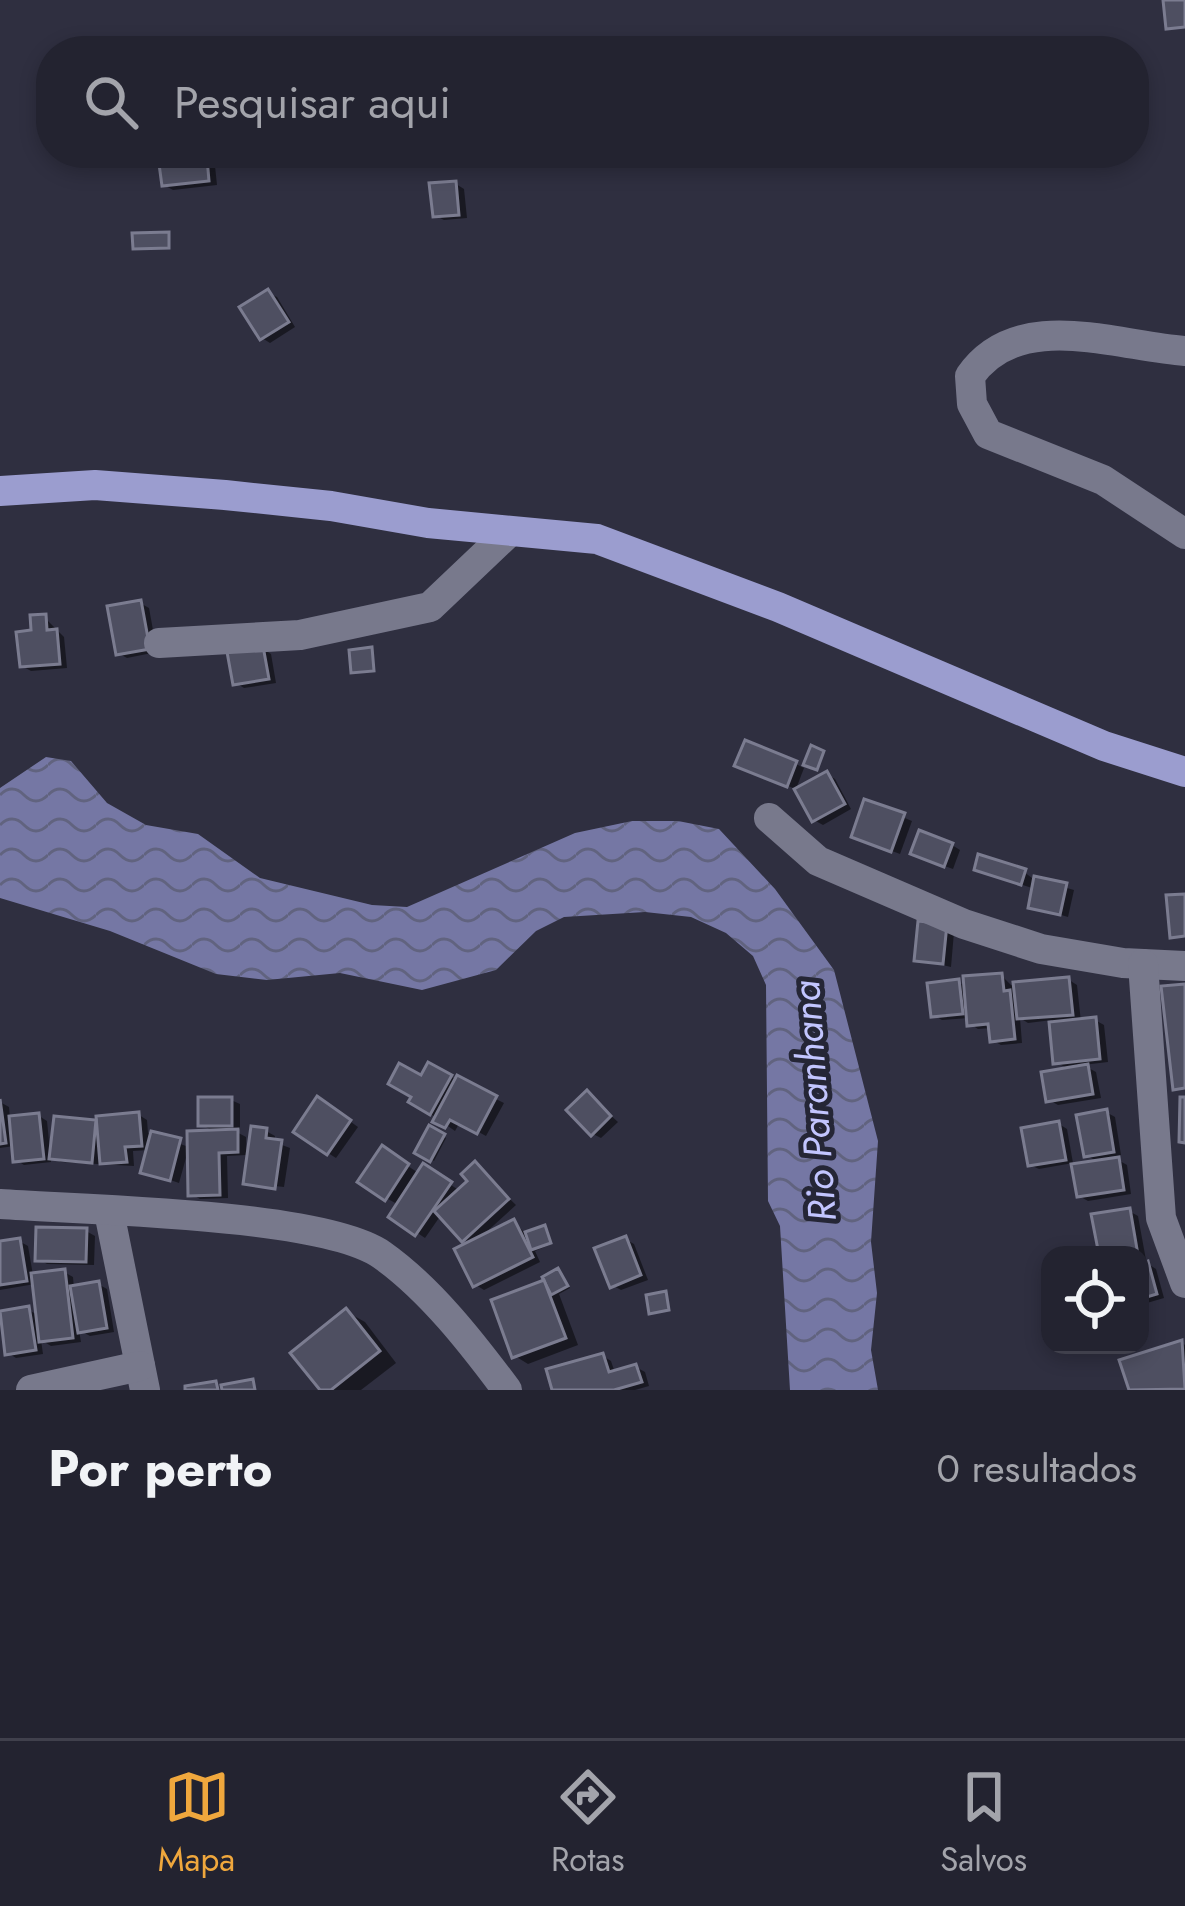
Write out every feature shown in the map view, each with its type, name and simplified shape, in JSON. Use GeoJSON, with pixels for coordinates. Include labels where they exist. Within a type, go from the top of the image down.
{"type":"FeatureCollection","features":[{"type":"Feature","properties":{"kind":"main road"},"geometry":{"type":"LineString","coordinates":[[0,490],[95,485],[203,493],[597,539],[778,607],[1104,746],[1185,772]]}},
{"type":"Feature","properties":{"kind":"street"},"geometry":{"type":"LineString","coordinates":[[1185,351],[1080,334],[1023,340],[985,355],[970,376],[972,404],[988,434],[1102,480],[1185,534]]}},
{"type":"Feature","properties":{"kind":"street"},"geometry":{"type":"LineString","coordinates":[[159,643],[300,635],[430,607],[509,532]]}},
{"type":"Feature","properties":{"kind":"street"},"geometry":{"type":"LineString","coordinates":[[769,818],[818,861],[964,924],[1041,949],[1185,966]]}},
{"type":"Feature","properties":{"kind":"street"},"geometry":{"type":"LineString","coordinates":[[1143,964],[1161,1218],[1185,1283]]}},
{"type":"Feature","properties":{"kind":"street"},"geometry":{"type":"LineString","coordinates":[[0,1204],[266,1225],[355,1243],[380,1254],[434,1304],[507,1390]]}},
{"type":"Feature","properties":{"kind":"street"},"geometry":{"type":"LineString","coordinates":[[31,1390],[143,1378],[109,1212]]}},
{"type":"Feature","properties":{"kind":"water","name":"Rio Paranhana"},"geometry":{"type":"Polygon","coordinates":[[[46,757],[71,761],[107,803],[146,825],[198,834],[260,878],[372,905],[407,907],[575,833],[632,821],[678,821],[719,829],[775,889],[834,970],[878,1141],[871,1242],[877,1293],[871,1350],[878,1390],[790,1390],[780,1226],[768,1201],[766,985],[753,956],[726,933],[691,917],[645,912],[564,917],[536,931],[496,970],[422,990],[340,973],[267,980],[216,974],[110,931],[0,898],[0,788],[46,757]]]}},
{"type":"Feature","properties":{"kind":"building"},"geometry":{"type":"Polygon","coordinates":[[[1163,0],[1185,0],[1185,27],[1166,29],[1163,0]]]}},
{"type":"Feature","properties":{"kind":"building"},"geometry":{"type":"Polygon","coordinates":[[[160,168],[208,168],[209,181],[162,186],[160,168]]]}},
{"type":"Feature","properties":{"kind":"building"},"geometry":{"type":"Polygon","coordinates":[[[456,181],[459,215],[433,217],[429,183],[456,181]]]}},
{"type":"Feature","properties":{"kind":"building"},"geometry":{"type":"Polygon","coordinates":[[[169,232],[169,248],[133,249],[132,233],[169,232]]]}},
{"type":"Feature","properties":{"kind":"building"},"geometry":{"type":"Polygon","coordinates":[[[268,289],[289,322],[260,340],[239,307],[268,289]]]}},
{"type":"Feature","properties":{"kind":"building"},"geometry":{"type":"Polygon","coordinates":[[[141,600],[150,649],[116,655],[107,606],[141,600]]]}},
{"type":"Feature","properties":{"kind":"building"},"geometry":{"type":"Polygon","coordinates":[[[46,614],[47,630],[57,629],[60,664],[20,667],[16,632],[31,630],[30,615],[46,614]]]}},
{"type":"Feature","properties":{"kind":"building"},"geometry":{"type":"Polygon","coordinates":[[[263,646],[269,679],[233,685],[227,652],[263,646]]]}},
{"type":"Feature","properties":{"kind":"building"},"geometry":{"type":"Polygon","coordinates":[[[372,647],[374,671],[351,673],[349,650],[372,647]]]}},
{"type":"Feature","properties":{"kind":"building"},"geometry":{"type":"Polygon","coordinates":[[[745,740],[797,761],[787,787],[734,766],[745,740]]]}},
{"type":"Feature","properties":{"kind":"building"},"geometry":{"type":"Polygon","coordinates":[[[811,745],[824,751],[817,770],[803,765],[811,745]]]}},
{"type":"Feature","properties":{"kind":"building"},"geometry":{"type":"Polygon","coordinates":[[[827,771],[845,804],[812,822],[794,789],[827,771]]]}},
{"type":"Feature","properties":{"kind":"building"},"geometry":{"type":"Polygon","coordinates":[[[864,799],[905,813],[891,852],[851,837],[864,799]]]}},
{"type":"Feature","properties":{"kind":"building"},"geometry":{"type":"Polygon","coordinates":[[[919,830],[953,843],[944,867],[910,854],[919,830]]]}},
{"type":"Feature","properties":{"kind":"building"},"geometry":{"type":"Polygon","coordinates":[[[978,854],[1026,869],[1021,885],[974,870],[978,854]]]}},
{"type":"Feature","properties":{"kind":"building"},"geometry":{"type":"Polygon","coordinates":[[[1034,876],[1067,883],[1060,915],[1028,908],[1034,876]]]}},
{"type":"Feature","properties":{"kind":"building"},"geometry":{"type":"Polygon","coordinates":[[[1185,894],[1185,936],[1170,938],[1166,895],[1185,894]]]}},
{"type":"Feature","properties":{"kind":"building"},"geometry":{"type":"Polygon","coordinates":[[[918,921],[947,924],[943,964],[914,961],[918,921]]]}},
{"type":"Feature","properties":{"kind":"building"},"geometry":{"type":"Polygon","coordinates":[[[1002,973],[1004,991],[1010,990],[1015,1039],[990,1042],[988,1024],[967,1026],[963,976],[1002,973]]]}},
{"type":"Feature","properties":{"kind":"building"},"geometry":{"type":"Polygon","coordinates":[[[1069,977],[1073,1015],[1017,1019],[1013,982],[1069,977]]]}},
{"type":"Feature","properties":{"kind":"building"},"geometry":{"type":"Polygon","coordinates":[[[959,979],[963,1014],[931,1017],[927,983],[959,979]]]}},
{"type":"Feature","properties":{"kind":"building"},"geometry":{"type":"Polygon","coordinates":[[[1185,984],[1185,1088],[1173,1090],[1161,986],[1185,984]]]}},
{"type":"Feature","properties":{"kind":"building"},"geometry":{"type":"Polygon","coordinates":[[[1096,1017],[1100,1059],[1053,1064],[1049,1022],[1096,1017]]]}},
{"type":"Feature","properties":{"kind":"building"},"geometry":{"type":"Polygon","coordinates":[[[428,1062],[452,1075],[430,1115],[388,1084],[399,1063],[421,1075],[428,1062]]]}},
{"type":"Feature","properties":{"kind":"building"},"geometry":{"type":"Polygon","coordinates":[[[1088,1064],[1093,1094],[1046,1102],[1041,1072],[1088,1064]]]}},
{"type":"Feature","properties":{"kind":"building"},"geometry":{"type":"Polygon","coordinates":[[[457,1075],[497,1096],[477,1134],[450,1120],[445,1128],[432,1122],[457,1075]]]}},
{"type":"Feature","properties":{"kind":"building"},"geometry":{"type":"Polygon","coordinates":[[[587,1090],[611,1116],[591,1136],[566,1110],[587,1090]]]}},
{"type":"Feature","properties":{"kind":"building"},"geometry":{"type":"Polygon","coordinates":[[[317,1096],[351,1120],[327,1155],[293,1132],[317,1096]]]}},
{"type":"Feature","properties":{"kind":"building"},"geometry":{"type":"Polygon","coordinates":[[[198,1097],[232,1097],[232,1126],[198,1126],[198,1097]]]}},
{"type":"Feature","properties":{"kind":"building"},"geometry":{"type":"Polygon","coordinates":[[[1180,1097],[1185,1097],[1185,1143],[1179,1142],[1180,1097]]]}},
{"type":"Feature","properties":{"kind":"building"},"geometry":{"type":"Polygon","coordinates":[[[0,1099],[6,1143],[0,1144],[0,1099]]]}},
{"type":"Feature","properties":{"kind":"building"},"geometry":{"type":"Polygon","coordinates":[[[1107,1109],[1114,1152],[1084,1157],[1076,1115],[1107,1109]]]}},
{"type":"Feature","properties":{"kind":"building"},"geometry":{"type":"Polygon","coordinates":[[[139,1112],[142,1146],[125,1147],[127,1162],[100,1164],[96,1116],[139,1112]]]}},
{"type":"Feature","properties":{"kind":"building"},"geometry":{"type":"Polygon","coordinates":[[[39,1113],[44,1159],[13,1162],[9,1116],[39,1113]]]}},
{"type":"Feature","properties":{"kind":"building"},"geometry":{"type":"Polygon","coordinates":[[[54,1116],[96,1120],[92,1163],[49,1159],[54,1116]]]}},
{"type":"Feature","properties":{"kind":"building"},"geometry":{"type":"Polygon","coordinates":[[[1059,1121],[1066,1160],[1028,1166],[1021,1128],[1059,1121]]]}},
{"type":"Feature","properties":{"kind":"building"},"geometry":{"type":"Polygon","coordinates":[[[429,1125],[445,1134],[430,1162],[414,1153],[429,1125]]]}},
{"type":"Feature","properties":{"kind":"building"},"geometry":{"type":"Polygon","coordinates":[[[251,1126],[267,1128],[266,1138],[282,1140],[275,1189],[243,1184],[251,1126]]]}},
{"type":"Feature","properties":{"kind":"building"},"geometry":{"type":"Polygon","coordinates":[[[238,1129],[238,1152],[219,1153],[220,1195],[188,1196],[187,1131],[238,1129]]]}},
{"type":"Feature","properties":{"kind":"building"},"geometry":{"type":"Polygon","coordinates":[[[151,1131],[181,1138],[170,1181],[140,1173],[151,1131]]]}},
{"type":"Feature","properties":{"kind":"building"},"geometry":{"type":"Polygon","coordinates":[[[382,1145],[409,1164],[385,1201],[357,1182],[382,1145]]]}},
{"type":"Feature","properties":{"kind":"building"},"geometry":{"type":"Polygon","coordinates":[[[1119,1157],[1124,1190],[1077,1197],[1071,1164],[1119,1157]]]}},
{"type":"Feature","properties":{"kind":"building"},"geometry":{"type":"Polygon","coordinates":[[[475,1161],[509,1199],[462,1242],[434,1211],[467,1181],[461,1174],[475,1161]]]}},
{"type":"Feature","properties":{"kind":"building"},"geometry":{"type":"Polygon","coordinates":[[[423,1163],[452,1182],[415,1236],[388,1217],[423,1163]]]}},
{"type":"Feature","properties":{"kind":"building"},"geometry":{"type":"Polygon","coordinates":[[[1130,1208],[1136,1246],[1097,1246],[1091,1214],[1130,1208]]]}},
{"type":"Feature","properties":{"kind":"building"},"geometry":{"type":"Polygon","coordinates":[[[514,1219],[533,1257],[473,1287],[454,1249],[514,1219]]]}},
{"type":"Feature","properties":{"kind":"building"},"geometry":{"type":"Polygon","coordinates":[[[545,1225],[551,1243],[531,1250],[525,1232],[545,1225]]]}},
{"type":"Feature","properties":{"kind":"building"},"geometry":{"type":"Polygon","coordinates":[[[36,1227],[87,1228],[86,1262],[35,1261],[36,1227]]]}},
{"type":"Feature","properties":{"kind":"building"},"geometry":{"type":"Polygon","coordinates":[[[626,1236],[641,1275],[610,1288],[594,1248],[626,1236]]]}},
{"type":"Feature","properties":{"kind":"building"},"geometry":{"type":"Polygon","coordinates":[[[20,1238],[27,1281],[0,1285],[0,1241],[20,1238]]]}},
{"type":"Feature","properties":{"kind":"building"},"geometry":{"type":"Polygon","coordinates":[[[1149,1265],[1157,1294],[1149,1296],[1149,1265]]]}},
{"type":"Feature","properties":{"kind":"building"},"geometry":{"type":"Polygon","coordinates":[[[558,1268],[568,1286],[551,1295],[542,1277],[558,1268]]]}},
{"type":"Feature","properties":{"kind":"building"},"geometry":{"type":"Polygon","coordinates":[[[65,1269],[73,1338],[39,1342],[31,1273],[65,1269]]]}},
{"type":"Feature","properties":{"kind":"building"},"geometry":{"type":"Polygon","coordinates":[[[544,1280],[566,1338],[512,1358],[491,1300],[544,1280]]]}},
{"type":"Feature","properties":{"kind":"building"},"geometry":{"type":"Polygon","coordinates":[[[99,1281],[107,1328],[78,1333],[70,1286],[99,1281]]]}},
{"type":"Feature","properties":{"kind":"building"},"geometry":{"type":"Polygon","coordinates":[[[666,1291],[669,1310],[649,1314],[646,1295],[666,1291]]]}},
{"type":"Feature","properties":{"kind":"building"},"geometry":{"type":"Polygon","coordinates":[[[29,1306],[36,1350],[5,1355],[0,1311],[29,1306]]]}},
{"type":"Feature","properties":{"kind":"building"},"geometry":{"type":"Polygon","coordinates":[[[346,1308],[380,1351],[331,1390],[320,1390],[290,1353],[346,1308]]]}},
{"type":"Feature","properties":{"kind":"building"},"geometry":{"type":"Polygon","coordinates":[[[1182,1340],[1185,1389],[1129,1390],[1119,1360],[1182,1340]]]}},
{"type":"Feature","properties":{"kind":"building"},"geometry":{"type":"Polygon","coordinates":[[[603,1353],[609,1372],[636,1364],[642,1382],[614,1390],[552,1390],[546,1369],[603,1353]]]}},
{"type":"Feature","properties":{"kind":"building"},"geometry":{"type":"Polygon","coordinates":[[[253,1379],[255,1390],[222,1390],[221,1385],[253,1379]]]}},
{"type":"Feature","properties":{"kind":"building"},"geometry":{"type":"Polygon","coordinates":[[[216,1381],[218,1390],[185,1390],[185,1386],[216,1381]]]}}]}
